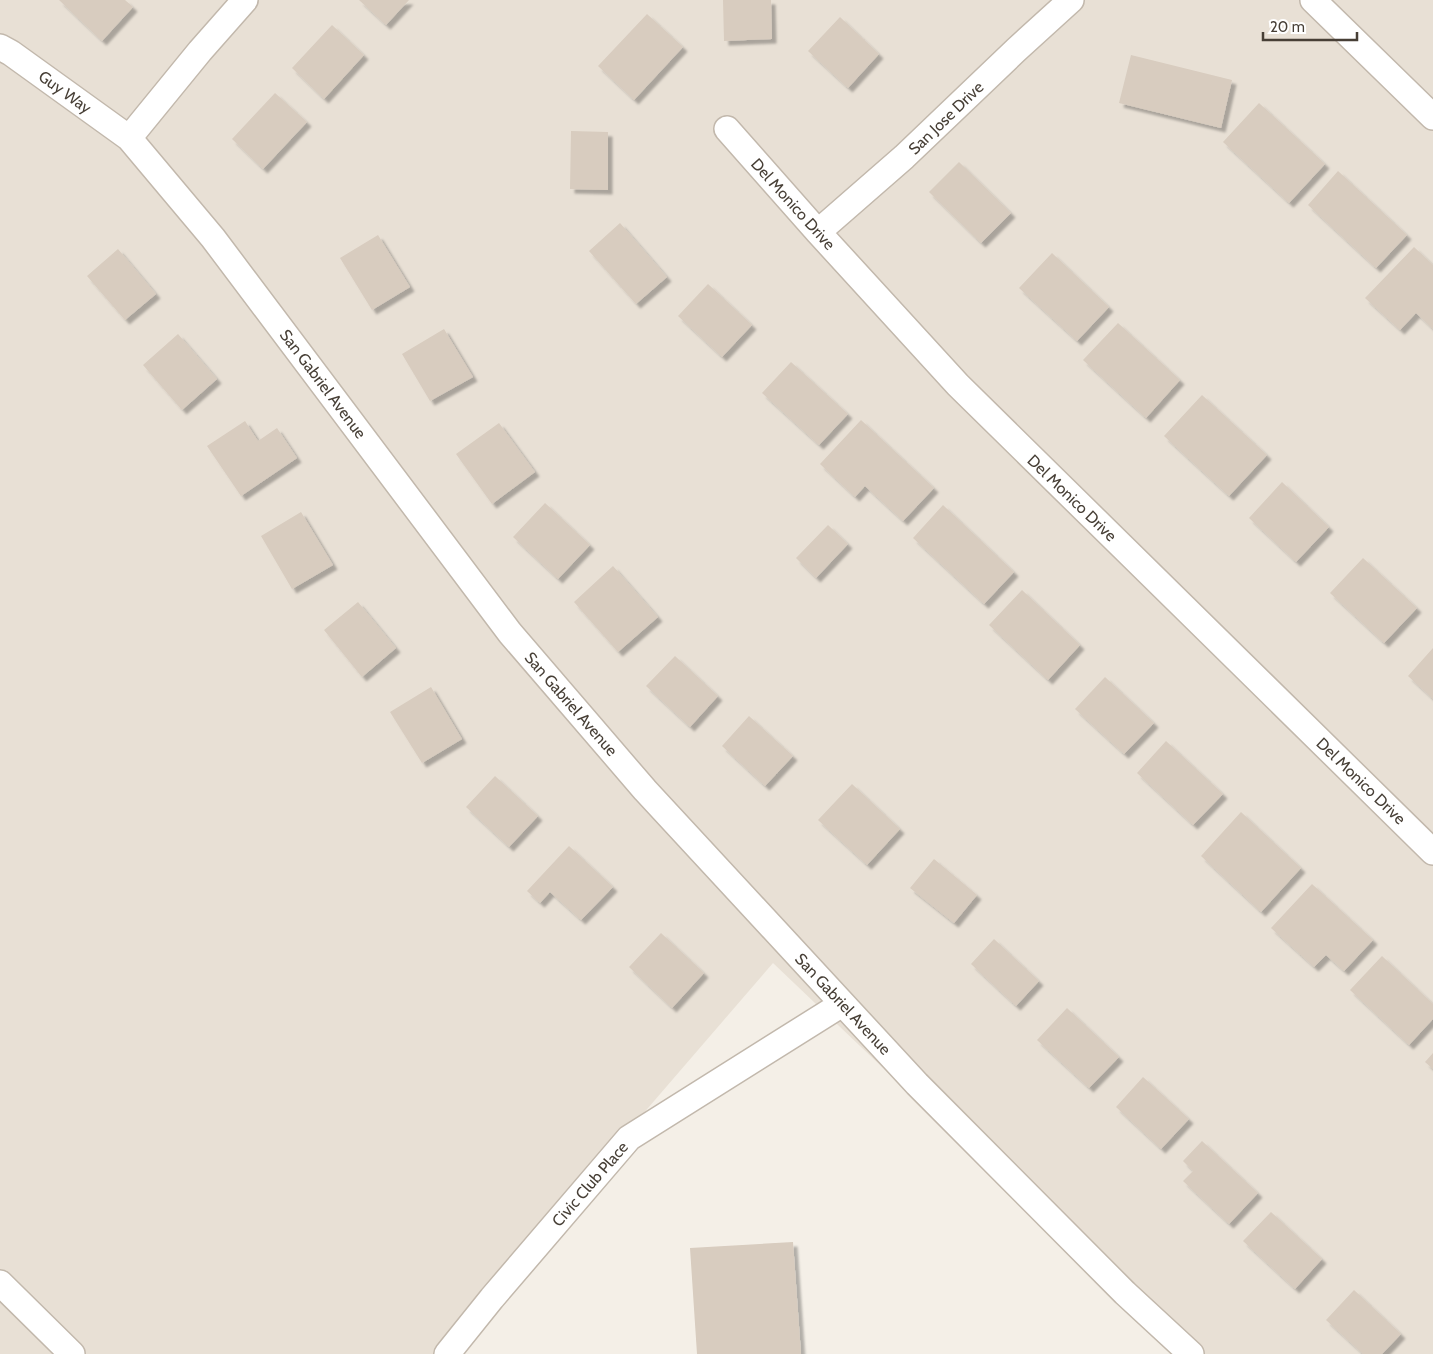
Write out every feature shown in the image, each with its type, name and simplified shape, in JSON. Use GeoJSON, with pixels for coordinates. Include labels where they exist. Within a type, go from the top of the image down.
{"type":"FeatureCollection","features":[{"type":"Feature","properties":{"kind":"street"},"geometry":{"type":"LineString","coordinates":[[129,138],[200,51],[245,0]]}},
{"type":"Feature","properties":{"kind":"street","name":"San Jose Drive"},"geometry":{"type":"LineString","coordinates":[[818,232],[904,157],[1071,0]]}},
{"type":"Feature","properties":{"kind":"street"},"geometry":{"type":"LineString","coordinates":[[1313,0],[1433,117]]}},
{"type":"Feature","properties":{"kind":"street","name":"Guy Way"},"geometry":{"type":"LineString","coordinates":[[0,47],[129,138]]}},
{"type":"Feature","properties":{"kind":"street","name":"Del Monico Drive"},"geometry":{"type":"LineString","coordinates":[[727,129],[958,386],[1433,852]]}},
{"type":"Feature","properties":{"kind":"street","name":"San Gabriel Avenue"},"geometry":{"type":"LineString","coordinates":[[129,138],[213,238],[510,633],[645,790],[918,1084],[1124,1293],[1191,1354]]}},
{"type":"Feature","properties":{"kind":"street","name":"Civic Club Place"},"geometry":{"type":"LineString","coordinates":[[447,1354],[492,1298],[630,1138],[842,1004]]}},
{"type":"Feature","properties":{"kind":"street"},"geometry":{"type":"LineString","coordinates":[[0,1283],[72,1354]]}},
{"type":"Feature","properties":{"kind":"shaded area"},"geometry":{"type":"Polygon","coordinates":[[[0,0],[1433,0],[1433,1354],[1183,1354],[773,963],[436,1354],[0,1354],[0,0]]]}},
{"type":"Feature","properties":{"kind":"building"},"geometry":{"type":"Polygon","coordinates":[[[59,0],[125,0],[133,7],[102,41],[59,0]]]}},
{"type":"Feature","properties":{"kind":"building"},"geometry":{"type":"Polygon","coordinates":[[[359,0],[409,0],[386,25],[359,0]]]}},
{"type":"Feature","properties":{"kind":"building"},"geometry":{"type":"Polygon","coordinates":[[[723,0],[771,0],[772,39],[724,41],[723,0]]]}},
{"type":"Feature","properties":{"kind":"building"},"geometry":{"type":"Polygon","coordinates":[[[647,14],[683,47],[634,100],[598,66],[647,14]]]}},
{"type":"Feature","properties":{"kind":"building"},"geometry":{"type":"Polygon","coordinates":[[[840,17],[879,54],[848,88],[808,51],[840,17]]]}},
{"type":"Feature","properties":{"kind":"building"},"geometry":{"type":"Polygon","coordinates":[[[332,25],[364,55],[324,99],[292,68],[332,25]]]}},
{"type":"Feature","properties":{"kind":"building"},"geometry":{"type":"Polygon","coordinates":[[[1131,55],[1232,80],[1221,128],[1119,103],[1131,55]]]}},
{"type":"Feature","properties":{"kind":"building"},"geometry":{"type":"Polygon","coordinates":[[[275,93],[307,122],[263,169],[232,139],[275,93]]]}},
{"type":"Feature","properties":{"kind":"building"},"geometry":{"type":"Polygon","coordinates":[[[1259,103],[1325,164],[1289,203],[1223,142],[1259,103]]]}},
{"type":"Feature","properties":{"kind":"building"},"geometry":{"type":"Polygon","coordinates":[[[571,131],[608,132],[608,190],[570,189],[571,131]]]}},
{"type":"Feature","properties":{"kind":"building"},"geometry":{"type":"Polygon","coordinates":[[[959,162],[1011,213],[981,243],[929,192],[959,162]]]}},
{"type":"Feature","properties":{"kind":"building"},"geometry":{"type":"Polygon","coordinates":[[[1338,171],[1407,235],[1376,268],[1308,205],[1338,171]]]}},
{"type":"Feature","properties":{"kind":"building"},"geometry":{"type":"Polygon","coordinates":[[[620,223],[667,277],[636,304],[589,251],[620,223]]]}},
{"type":"Feature","properties":{"kind":"building"},"geometry":{"type":"Polygon","coordinates":[[[378,235],[410,287],[372,310],[340,258],[378,235]]]}},
{"type":"Feature","properties":{"kind":"building"},"geometry":{"type":"Polygon","coordinates":[[[1414,247],[1433,265],[1433,329],[1416,313],[1400,330],[1365,298],[1414,247]]]}},
{"type":"Feature","properties":{"kind":"building"},"geometry":{"type":"Polygon","coordinates":[[[118,249],[156,294],[125,320],[87,276],[118,249]]]}},
{"type":"Feature","properties":{"kind":"building"},"geometry":{"type":"Polygon","coordinates":[[[1052,253],[1109,307],[1077,341],[1019,288],[1052,253]]]}},
{"type":"Feature","properties":{"kind":"building"},"geometry":{"type":"Polygon","coordinates":[[[708,284],[752,325],[722,357],[678,316],[708,284]]]}},
{"type":"Feature","properties":{"kind":"building"},"geometry":{"type":"Polygon","coordinates":[[[1118,323],[1180,380],[1146,418],[1083,360],[1118,323]]]}},
{"type":"Feature","properties":{"kind":"building"},"geometry":{"type":"Polygon","coordinates":[[[444,329],[473,377],[430,401],[402,354],[444,329]]]}},
{"type":"Feature","properties":{"kind":"building"},"geometry":{"type":"Polygon","coordinates":[[[178,334],[217,379],[182,410],[143,365],[178,334]]]}},
{"type":"Feature","properties":{"kind":"building"},"geometry":{"type":"Polygon","coordinates":[[[791,362],[848,414],[819,445],[762,393],[791,362]]]}},
{"type":"Feature","properties":{"kind":"building"},"geometry":{"type":"Polygon","coordinates":[[[1202,395],[1267,455],[1229,496],[1164,436],[1202,395]]]}},
{"type":"Feature","properties":{"kind":"building"},"geometry":{"type":"Polygon","coordinates":[[[861,420],[934,488],[903,521],[865,486],[855,497],[820,464],[861,420]]]}},
{"type":"Feature","properties":{"kind":"building"},"geometry":{"type":"Polygon","coordinates":[[[245,421],[258,441],[277,428],[297,458],[241,496],[207,446],[245,421]]]}},
{"type":"Feature","properties":{"kind":"building"},"geometry":{"type":"Polygon","coordinates":[[[499,423],[535,472],[492,504],[456,454],[499,423]]]}},
{"type":"Feature","properties":{"kind":"building"},"geometry":{"type":"Polygon","coordinates":[[[1282,482],[1329,527],[1296,562],[1249,518],[1282,482]]]}},
{"type":"Feature","properties":{"kind":"building"},"geometry":{"type":"Polygon","coordinates":[[[545,503],[590,545],[558,579],[513,537],[545,503]]]}},
{"type":"Feature","properties":{"kind":"building"},"geometry":{"type":"Polygon","coordinates":[[[943,505],[1014,572],[984,604],[913,538],[943,505]]]}},
{"type":"Feature","properties":{"kind":"building"},"geometry":{"type":"Polygon","coordinates":[[[301,512],[333,565],[292,589],[261,536],[301,512]]]}},
{"type":"Feature","properties":{"kind":"building"},"geometry":{"type":"Polygon","coordinates":[[[828,525],[848,544],[816,578],[796,558],[828,525]]]}},
{"type":"Feature","properties":{"kind":"building"},"geometry":{"type":"Polygon","coordinates":[[[1363,558],[1417,608],[1384,643],[1330,593],[1363,558]]]}},
{"type":"Feature","properties":{"kind":"building"},"geometry":{"type":"Polygon","coordinates":[[[613,566],[658,617],[618,652],[574,602],[613,566]]]}},
{"type":"Feature","properties":{"kind":"building"},"geometry":{"type":"Polygon","coordinates":[[[1022,590],[1080,645],[1048,680],[989,625],[1022,590]]]}},
{"type":"Feature","properties":{"kind":"building"},"geometry":{"type":"Polygon","coordinates":[[[358,602],[396,648],[362,677],[324,630],[358,602]]]}},
{"type":"Feature","properties":{"kind":"building"},"geometry":{"type":"Polygon","coordinates":[[[1433,648],[1433,699],[1408,676],[1433,648]]]}},
{"type":"Feature","properties":{"kind":"building"},"geometry":{"type":"Polygon","coordinates":[[[675,656],[718,696],[690,727],[646,686],[675,656]]]}},
{"type":"Feature","properties":{"kind":"building"},"geometry":{"type":"Polygon","coordinates":[[[1105,677],[1154,723],[1124,754],[1075,709],[1105,677]]]}},
{"type":"Feature","properties":{"kind":"building"},"geometry":{"type":"Polygon","coordinates":[[[431,687],[462,739],[422,763],[390,712],[431,687]]]}},
{"type":"Feature","properties":{"kind":"building"},"geometry":{"type":"Polygon","coordinates":[[[749,716],[793,756],[765,786],[722,746],[749,716]]]}},
{"type":"Feature","properties":{"kind":"building"},"geometry":{"type":"Polygon","coordinates":[[[1166,741],[1223,794],[1193,825],[1137,773],[1166,741]]]}},
{"type":"Feature","properties":{"kind":"building"},"geometry":{"type":"Polygon","coordinates":[[[495,776],[538,816],[509,847],[466,807],[495,776]]]}},
{"type":"Feature","properties":{"kind":"building"},"geometry":{"type":"Polygon","coordinates":[[[852,784],[900,829],[867,865],[818,820],[852,784]]]}},
{"type":"Feature","properties":{"kind":"building"},"geometry":{"type":"Polygon","coordinates":[[[1241,812],[1301,868],[1261,912],[1201,856],[1241,812]]]}},
{"type":"Feature","properties":{"kind":"building"},"geometry":{"type":"Polygon","coordinates":[[[569,846],[613,887],[581,920],[550,892],[540,903],[527,891],[569,846]]]}},
{"type":"Feature","properties":{"kind":"building"},"geometry":{"type":"Polygon","coordinates":[[[934,859],[977,895],[954,923],[910,888],[934,859]]]}},
{"type":"Feature","properties":{"kind":"building"},"geometry":{"type":"Polygon","coordinates":[[[1312,884],[1373,940],[1344,971],[1326,955],[1314,967],[1271,928],[1312,884]]]}},
{"type":"Feature","properties":{"kind":"building"},"geometry":{"type":"Polygon","coordinates":[[[661,933],[704,973],[672,1008],[629,967],[661,933]]]}},
{"type":"Feature","properties":{"kind":"building"},"geometry":{"type":"Polygon","coordinates":[[[994,939],[1039,981],[1016,1006],[971,964],[994,939]]]}},
{"type":"Feature","properties":{"kind":"building"},"geometry":{"type":"Polygon","coordinates":[[[1382,956],[1433,1004],[1433,1019],[1409,1045],[1350,990],[1382,956]]]}},
{"type":"Feature","properties":{"kind":"building"},"geometry":{"type":"Polygon","coordinates":[[[1067,1008],[1119,1057],[1089,1088],[1037,1040],[1067,1008]]]}},
{"type":"Feature","properties":{"kind":"building"},"geometry":{"type":"Polygon","coordinates":[[[1433,1053],[1433,1069],[1425,1062],[1433,1053]]]}},
{"type":"Feature","properties":{"kind":"building"},"geometry":{"type":"Polygon","coordinates":[[[1143,1077],[1189,1119],[1161,1149],[1116,1107],[1143,1077]]]}},
{"type":"Feature","properties":{"kind":"building"},"geometry":{"type":"Polygon","coordinates":[[[1202,1141],[1258,1193],[1229,1224],[1183,1181],[1193,1171],[1183,1161],[1202,1141]]]}},
{"type":"Feature","properties":{"kind":"building"},"geometry":{"type":"Polygon","coordinates":[[[1271,1212],[1322,1259],[1295,1289],[1243,1241],[1271,1212]]]}},
{"type":"Feature","properties":{"kind":"building"},"geometry":{"type":"Polygon","coordinates":[[[793,1242],[801,1354],[697,1354],[690,1248],[793,1242]]]}},
{"type":"Feature","properties":{"kind":"building"},"geometry":{"type":"Polygon","coordinates":[[[1354,1290],[1401,1334],[1382,1354],[1363,1354],[1326,1320],[1354,1290]]]}}]}
